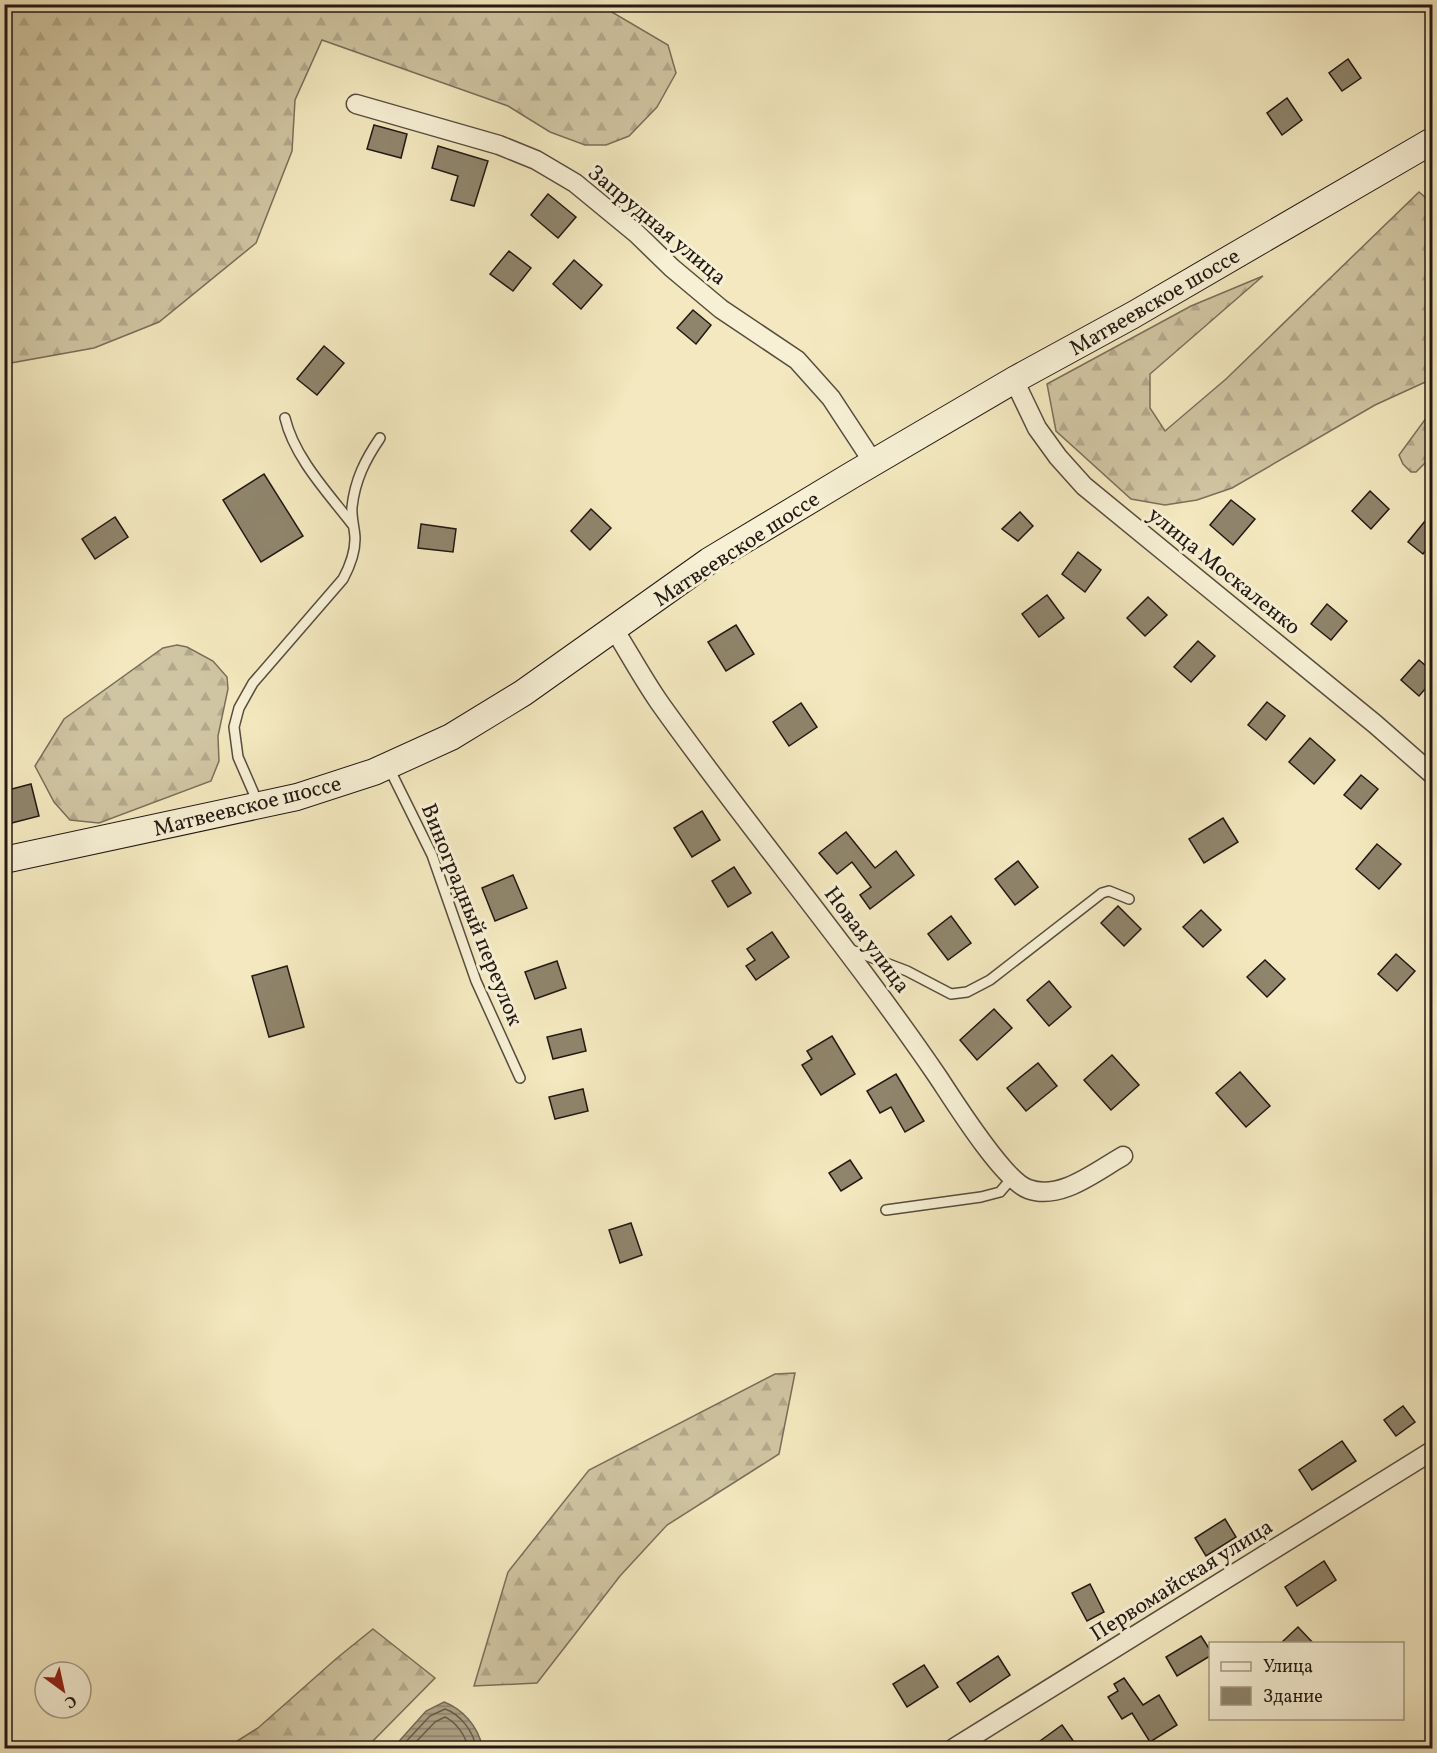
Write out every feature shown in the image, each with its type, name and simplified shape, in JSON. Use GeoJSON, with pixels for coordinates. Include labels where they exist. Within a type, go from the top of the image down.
{"type":"FeatureCollection","features":[{"type":"Feature","properties":{"kind":"main road","name":"Матвеевское шоссе"},"geometry":{"type":"LineString","coordinates":[[4,860],[297,797],[388,766],[451,737],[523,693],[709,561],[1014,380],[1133,315],[1432,141]]}},
{"type":"Feature","properties":{"kind":"street","name":"Запрудная улица"},"geometry":{"type":"LineString","coordinates":[[356,104],[499,145],[536,160],[575,183],[637,234],[672,268],[721,309],[797,360],[831,398],[873,462]]}},
{"type":"Feature","properties":{"kind":"street","name":"улица Москаленко"},"geometry":{"type":"LineString","coordinates":[[1014,380],[1037,428],[1058,457],[1084,486],[1375,724],[1432,774]]}},
{"type":"Feature","properties":{"kind":"street","name":"Новая улица"},"geometry":{"type":"LineString","coordinates":[[614,629],[658,701],[844,947],[976,1132],[1012,1178],[1026,1188],[1043,1193],[1064,1189],[1123,1156]]}},
{"type":"Feature","properties":{"kind":"street","name":"Первомайская улица"},"geometry":{"type":"LineString","coordinates":[[954,1749],[1432,1451]]}},
{"type":"Feature","properties":{"kind":"lane"},"geometry":{"type":"LineString","coordinates":[[285,418],[288,432],[298,452],[354,526]]}},
{"type":"Feature","properties":{"kind":"lane"},"geometry":{"type":"LineString","coordinates":[[259,806],[238,757],[234,727],[239,708],[253,683],[343,579],[352,562],[355,539],[352,510],[356,484],[362,466],[380,438]]}},
{"type":"Feature","properties":{"kind":"lane","name":"Виноградный переулок"},"geometry":{"type":"LineString","coordinates":[[388,766],[432,855],[476,981],[520,1078]]}},
{"type":"Feature","properties":{"kind":"lane"},"geometry":{"type":"LineString","coordinates":[[844,947],[907,971],[951,994],[967,992],[990,980],[1102,893],[1109,891],[1129,899]]}},
{"type":"Feature","properties":{"kind":"lane"},"geometry":{"type":"LineString","coordinates":[[886,1210],[981,1197],[1000,1192],[1012,1178]]}},
{"type":"Feature","properties":{"kind":"green space"},"geometry":{"type":"Polygon","coordinates":[[[5,4],[600,5],[668,45],[676,73],[657,107],[629,136],[606,145],[585,145],[550,132],[508,106],[322,40],[295,100],[292,151],[256,243],[159,322],[94,348],[5,364],[5,4]]]}},
{"type":"Feature","properties":{"kind":"green space"},"geometry":{"type":"Polygon","coordinates":[[[1419,192],[1432,203],[1432,379],[1375,405],[1232,488],[1197,500],[1165,505],[1131,499],[1056,431],[1047,384],[1191,306],[1263,276],[1150,374],[1150,408],[1165,431],[1226,379],[1419,192]]]}},
{"type":"Feature","properties":{"kind":"green space"},"geometry":{"type":"Polygon","coordinates":[[[1432,410],[1432,456],[1416,472],[1411,472],[1403,464],[1399,455],[1432,410]]]}},
{"type":"Feature","properties":{"kind":"green space"},"geometry":{"type":"Polygon","coordinates":[[[177,645],[187,647],[213,661],[227,677],[228,689],[218,736],[219,761],[211,781],[99,823],[70,820],[54,802],[35,766],[64,719],[163,648],[177,645]]]}},
{"type":"Feature","properties":{"kind":"green space"},"geometry":{"type":"Polygon","coordinates":[[[795,1373],[779,1454],[667,1525],[620,1576],[537,1683],[474,1686],[508,1572],[589,1470],[775,1374],[795,1373]]]}},
{"type":"Feature","properties":{"kind":"green space"},"geometry":{"type":"Polygon","coordinates":[[[373,1629],[435,1678],[366,1748],[226,1748],[258,1728],[373,1629]]]}},
{"type":"Feature","properties":{"kind":"water"},"geometry":{"type":"Polygon","coordinates":[[[444,1702],[457,1709],[469,1720],[480,1739],[481,1748],[393,1748],[426,1711],[444,1702]]]}},
{"type":"Feature","properties":{"kind":"building"},"geometry":{"type":"Polygon","coordinates":[[[1348,59],[1361,78],[1342,91],[1329,73],[1348,59]]]}},
{"type":"Feature","properties":{"kind":"building"},"geometry":{"type":"Polygon","coordinates":[[[1287,98],[1302,120],[1282,135],[1267,113],[1287,98]]]}},
{"type":"Feature","properties":{"kind":"building"},"geometry":{"type":"Polygon","coordinates":[[[374,125],[407,134],[401,158],[367,149],[374,125]]]}},
{"type":"Feature","properties":{"kind":"building"},"geometry":{"type":"Polygon","coordinates":[[[438,146],[488,161],[474,206],[451,200],[458,176],[432,168],[438,146]]]}},
{"type":"Feature","properties":{"kind":"building"},"geometry":{"type":"Polygon","coordinates":[[[548,194],[576,217],[558,238],[531,215],[548,194]]]}},
{"type":"Feature","properties":{"kind":"building"},"geometry":{"type":"Polygon","coordinates":[[[509,251],[531,268],[513,291],[490,274],[509,251]]]}},
{"type":"Feature","properties":{"kind":"building"},"geometry":{"type":"Polygon","coordinates":[[[574,260],[602,285],[581,309],[553,284],[574,260]]]}},
{"type":"Feature","properties":{"kind":"building"},"geometry":{"type":"Polygon","coordinates":[[[693,310],[711,325],[696,344],[677,328],[693,310]]]}},
{"type":"Feature","properties":{"kind":"building"},"geometry":{"type":"Polygon","coordinates":[[[324,346],[344,363],[317,395],[297,379],[324,346]]]}},
{"type":"Feature","properties":{"kind":"building"},"geometry":{"type":"Polygon","coordinates":[[[264,474],[303,536],[261,562],[223,500],[264,474]]]}},
{"type":"Feature","properties":{"kind":"building"},"geometry":{"type":"Polygon","coordinates":[[[1370,491],[1389,509],[1371,529],[1352,511],[1370,491]]]}},
{"type":"Feature","properties":{"kind":"building"},"geometry":{"type":"Polygon","coordinates":[[[1231,500],[1255,519],[1233,545],[1210,525],[1231,500]]]}},
{"type":"Feature","properties":{"kind":"building"},"geometry":{"type":"Polygon","coordinates":[[[591,509],[611,528],[590,550],[571,531],[591,509]]]}},
{"type":"Feature","properties":{"kind":"building"},"geometry":{"type":"Polygon","coordinates":[[[1020,512],[1033,526],[1018,541],[1002,529],[1020,512]]]}},
{"type":"Feature","properties":{"kind":"building"},"geometry":{"type":"Polygon","coordinates":[[[115,517],[128,537],[95,559],[82,539],[115,517]]]}},
{"type":"Feature","properties":{"kind":"building"},"geometry":{"type":"Polygon","coordinates":[[[1425,521],[1432,527],[1432,542],[1423,554],[1408,542],[1425,521]]]}},
{"type":"Feature","properties":{"kind":"building"},"geometry":{"type":"Polygon","coordinates":[[[421,524],[456,529],[453,552],[418,548],[421,524]]]}},
{"type":"Feature","properties":{"kind":"building"},"geometry":{"type":"Polygon","coordinates":[[[1078,552],[1101,570],[1085,592],[1062,574],[1078,552]]]}},
{"type":"Feature","properties":{"kind":"building"},"geometry":{"type":"Polygon","coordinates":[[[1047,595],[1064,618],[1039,637],[1022,614],[1047,595]]]}},
{"type":"Feature","properties":{"kind":"building"},"geometry":{"type":"Polygon","coordinates":[[[1148,597],[1167,615],[1145,636],[1127,618],[1148,597]]]}},
{"type":"Feature","properties":{"kind":"building"},"geometry":{"type":"Polygon","coordinates":[[[1327,604],[1347,621],[1331,640],[1311,624],[1327,604]]]}},
{"type":"Feature","properties":{"kind":"building"},"geometry":{"type":"Polygon","coordinates":[[[736,625],[754,654],[726,671],[708,642],[736,625]]]}},
{"type":"Feature","properties":{"kind":"building"},"geometry":{"type":"Polygon","coordinates":[[[1198,641],[1215,656],[1191,682],[1174,667],[1198,641]]]}},
{"type":"Feature","properties":{"kind":"building"},"geometry":{"type":"Polygon","coordinates":[[[1419,660],[1432,671],[1432,681],[1419,696],[1401,680],[1419,660]]]}},
{"type":"Feature","properties":{"kind":"building"},"geometry":{"type":"Polygon","coordinates":[[[1267,702],[1285,716],[1266,740],[1248,725],[1267,702]]]}},
{"type":"Feature","properties":{"kind":"building"},"geometry":{"type":"Polygon","coordinates":[[[801,703],[817,727],[789,746],[773,722],[801,703]]]}},
{"type":"Feature","properties":{"kind":"building"},"geometry":{"type":"Polygon","coordinates":[[[1310,738],[1335,760],[1314,784],[1289,762],[1310,738]]]}},
{"type":"Feature","properties":{"kind":"building"},"geometry":{"type":"Polygon","coordinates":[[[1361,775],[1378,789],[1361,809],[1344,795],[1361,775]]]}},
{"type":"Feature","properties":{"kind":"building"},"geometry":{"type":"Polygon","coordinates":[[[31,784],[39,816],[4,825],[4,791],[31,784]]]}},
{"type":"Feature","properties":{"kind":"building"},"geometry":{"type":"Polygon","coordinates":[[[702,811],[720,840],[692,857],[674,828],[702,811]]]}},
{"type":"Feature","properties":{"kind":"building"},"geometry":{"type":"Polygon","coordinates":[[[1223,818],[1238,842],[1204,863],[1189,839],[1223,818]]]}},
{"type":"Feature","properties":{"kind":"building"},"geometry":{"type":"Polygon","coordinates":[[[846,832],[875,868],[896,851],[914,875],[870,909],[860,895],[871,887],[852,862],[837,874],[819,853],[846,832]]]}},
{"type":"Feature","properties":{"kind":"building"},"geometry":{"type":"Polygon","coordinates":[[[1377,844],[1401,864],[1379,889],[1356,869],[1377,844]]]}},
{"type":"Feature","properties":{"kind":"building"},"geometry":{"type":"Polygon","coordinates":[[[1018,861],[1038,887],[1015,905],[995,879],[1018,861]]]}},
{"type":"Feature","properties":{"kind":"building"},"geometry":{"type":"Polygon","coordinates":[[[734,867],[751,893],[728,907],[712,881],[734,867]]]}},
{"type":"Feature","properties":{"kind":"building"},"geometry":{"type":"Polygon","coordinates":[[[513,875],[527,908],[495,921],[482,888],[513,875]]]}},
{"type":"Feature","properties":{"kind":"building"},"geometry":{"type":"Polygon","coordinates":[[[1118,906],[1141,929],[1124,946],[1101,923],[1118,906]]]}},
{"type":"Feature","properties":{"kind":"building"},"geometry":{"type":"Polygon","coordinates":[[[1201,910],[1221,930],[1203,947],[1183,927],[1201,910]]]}},
{"type":"Feature","properties":{"kind":"building"},"geometry":{"type":"Polygon","coordinates":[[[951,916],[971,943],[948,960],[928,934],[951,916]]]}},
{"type":"Feature","properties":{"kind":"building"},"geometry":{"type":"Polygon","coordinates":[[[772,932],[789,957],[756,980],[746,966],[755,960],[747,949],[772,932]]]}},
{"type":"Feature","properties":{"kind":"building"},"geometry":{"type":"Polygon","coordinates":[[[1396,954],[1415,971],[1397,991],[1378,974],[1396,954]]]}},
{"type":"Feature","properties":{"kind":"building"},"geometry":{"type":"Polygon","coordinates":[[[1265,960],[1285,979],[1267,997],[1247,977],[1265,960]]]}},
{"type":"Feature","properties":{"kind":"building"},"geometry":{"type":"Polygon","coordinates":[[[557,961],[566,988],[535,999],[525,972],[557,961]]]}},
{"type":"Feature","properties":{"kind":"building"},"geometry":{"type":"Polygon","coordinates":[[[287,966],[304,1027],[269,1037],[252,976],[287,966]]]}},
{"type":"Feature","properties":{"kind":"building"},"geometry":{"type":"Polygon","coordinates":[[[1049,981],[1071,1007],[1049,1026],[1027,1000],[1049,981]]]}},
{"type":"Feature","properties":{"kind":"building"},"geometry":{"type":"Polygon","coordinates":[[[994,1009],[1012,1028],[977,1060],[960,1040],[994,1009]]]}},
{"type":"Feature","properties":{"kind":"building"},"geometry":{"type":"Polygon","coordinates":[[[581,1029],[586,1051],[553,1059],[547,1037],[581,1029]]]}},
{"type":"Feature","properties":{"kind":"building"},"geometry":{"type":"Polygon","coordinates":[[[832,1036],[855,1074],[821,1095],[802,1065],[812,1059],[807,1051],[832,1036]]]}},
{"type":"Feature","properties":{"kind":"building"},"geometry":{"type":"Polygon","coordinates":[[[1112,1055],[1139,1085],[1111,1110],[1084,1080],[1112,1055]]]}},
{"type":"Feature","properties":{"kind":"building"},"geometry":{"type":"Polygon","coordinates":[[[1038,1063],[1057,1086],[1026,1111],[1007,1088],[1038,1063]]]}},
{"type":"Feature","properties":{"kind":"building"},"geometry":{"type":"Polygon","coordinates":[[[1240,1072],[1270,1106],[1246,1127],[1216,1093],[1240,1072]]]}},
{"type":"Feature","properties":{"kind":"building"},"geometry":{"type":"Polygon","coordinates":[[[896,1074],[924,1121],[905,1132],[891,1107],[880,1113],[867,1091],[896,1074]]]}},
{"type":"Feature","properties":{"kind":"building"},"geometry":{"type":"Polygon","coordinates":[[[583,1089],[588,1111],[555,1119],[549,1097],[583,1089]]]}},
{"type":"Feature","properties":{"kind":"building"},"geometry":{"type":"Polygon","coordinates":[[[850,1160],[862,1178],[841,1191],[829,1173],[850,1160]]]}},
{"type":"Feature","properties":{"kind":"building"},"geometry":{"type":"Polygon","coordinates":[[[631,1223],[642,1255],[620,1263],[609,1230],[631,1223]]]}},
{"type":"Feature","properties":{"kind":"building"},"geometry":{"type":"Polygon","coordinates":[[[1403,1406],[1415,1422],[1396,1436],[1384,1420],[1403,1406]]]}},
{"type":"Feature","properties":{"kind":"building"},"geometry":{"type":"Polygon","coordinates":[[[1342,1441],[1356,1461],[1312,1490],[1299,1470],[1342,1441]]]}},
{"type":"Feature","properties":{"kind":"building"},"geometry":{"type":"Polygon","coordinates":[[[1225,1519],[1236,1537],[1206,1556],[1195,1538],[1225,1519]]]}},
{"type":"Feature","properties":{"kind":"building"},"geometry":{"type":"Polygon","coordinates":[[[1324,1561],[1336,1580],[1297,1606],[1285,1587],[1324,1561]]]}},
{"type":"Feature","properties":{"kind":"building"},"geometry":{"type":"Polygon","coordinates":[[[1090,1584],[1104,1612],[1087,1621],[1072,1593],[1090,1584]]]}},
{"type":"Feature","properties":{"kind":"building"},"geometry":{"type":"Polygon","coordinates":[[[1298,1627],[1312,1642],[1282,1642],[1298,1627]]]}},
{"type":"Feature","properties":{"kind":"building"},"geometry":{"type":"Polygon","coordinates":[[[1201,1636],[1209,1648],[1209,1657],[1177,1676],[1166,1657],[1201,1636]]]}},
{"type":"Feature","properties":{"kind":"building"},"geometry":{"type":"Polygon","coordinates":[[[998,1656],[1010,1675],[970,1702],[957,1683],[998,1656]]]}},
{"type":"Feature","properties":{"kind":"building"},"geometry":{"type":"Polygon","coordinates":[[[924,1665],[938,1687],[907,1707],[893,1684],[924,1665]]]}},
{"type":"Feature","properties":{"kind":"building"},"geometry":{"type":"Polygon","coordinates":[[[1124,1678],[1143,1705],[1159,1695],[1177,1725],[1150,1742],[1132,1713],[1122,1719],[1108,1697],[1118,1691],[1114,1684],[1124,1678]]]}},
{"type":"Feature","properties":{"kind":"building"},"geometry":{"type":"Polygon","coordinates":[[[1062,1725],[1079,1749],[1029,1749],[1062,1725]]]}}]}
